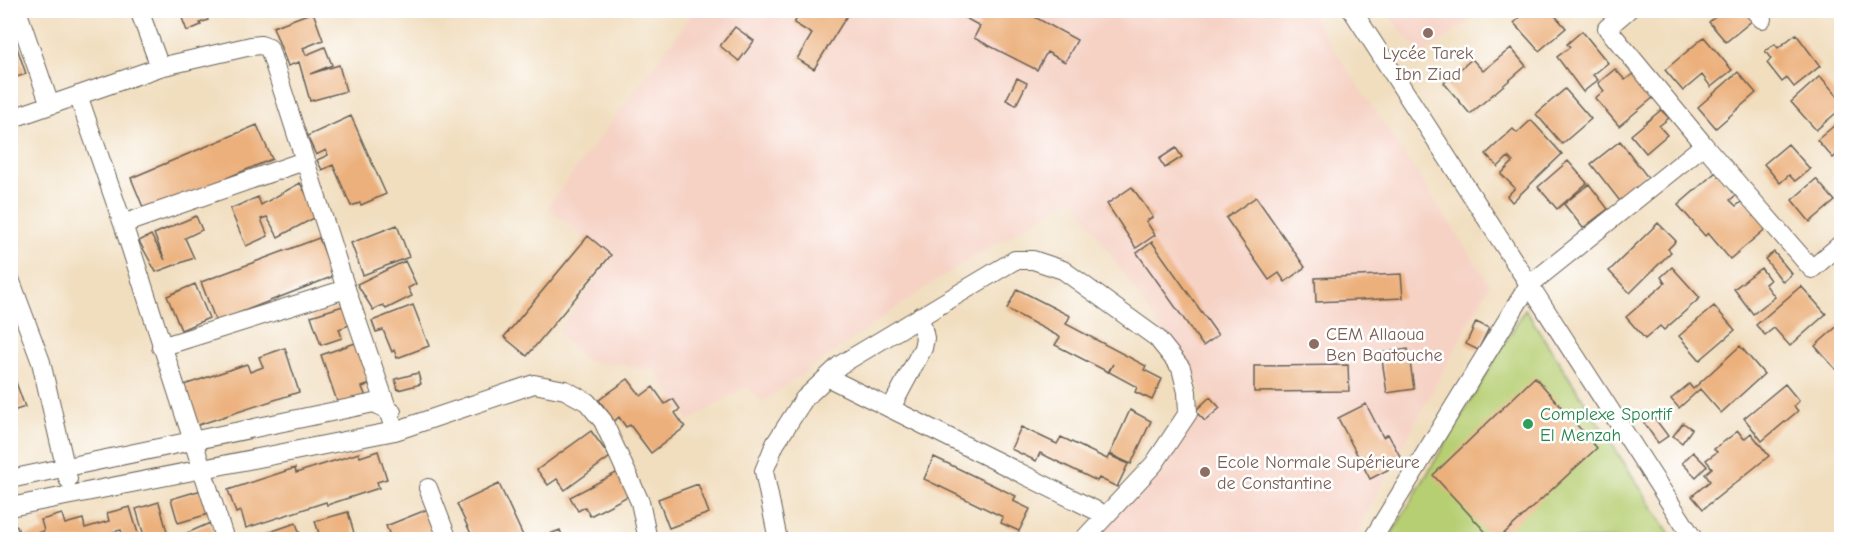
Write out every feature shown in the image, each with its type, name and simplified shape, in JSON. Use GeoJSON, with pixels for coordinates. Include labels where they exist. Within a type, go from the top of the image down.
{"type":"FeatureCollection","features":[{"type":"Feature","properties":{"kind":"street"},"geometry":{"type":"LineString","coordinates":[[17,10],[50,105]]}},
{"type":"Feature","properties":{"kind":"street"},"geometry":{"type":"LineString","coordinates":[[139,10],[160,67]]}},
{"type":"Feature","properties":{"kind":"street"},"geometry":{"type":"LineString","coordinates":[[1628,10],[1607,28],[1704,145],[1812,269],[1842,243]]}},
{"type":"Feature","properties":{"kind":"street"},"geometry":{"type":"LineString","coordinates":[[1355,12],[1528,286],[1694,540]]}},
{"type":"Feature","properties":{"kind":"street"},"geometry":{"type":"LineString","coordinates":[[10,119],[160,67],[251,46],[261,45],[268,48],[346,289],[395,431]]}},
{"type":"Feature","properties":{"kind":"street"},"geometry":{"type":"LineString","coordinates":[[78,95],[123,224],[225,540]]}},
{"type":"Feature","properties":{"kind":"street"},"geometry":{"type":"LineString","coordinates":[[1372,540],[1528,286],[1704,145]]}},
{"type":"Feature","properties":{"kind":"street"},"geometry":{"type":"LineString","coordinates":[[123,224],[304,161]]}},
{"type":"Feature","properties":{"kind":"street"},"geometry":{"type":"LineString","coordinates":[[778,540],[764,471],[774,444],[804,399],[840,365],[1015,260],[1033,260],[1063,270],[1157,338],[1181,368],[1187,392],[1188,412],[1154,464],[1083,540]]}},
{"type":"Feature","properties":{"kind":"street"},"geometry":{"type":"LineString","coordinates":[[10,279],[41,362],[72,492]]}},
{"type":"Feature","properties":{"kind":"street"},"geometry":{"type":"LineString","coordinates":[[161,347],[346,289]]}},
{"type":"Feature","properties":{"kind":"street"},"geometry":{"type":"LineString","coordinates":[[891,408],[924,348],[925,338],[920,316]]}},
{"type":"Feature","properties":{"kind":"street"},"geometry":{"type":"LineString","coordinates":[[827,376],[1105,515]]}},
{"type":"Feature","properties":{"kind":"street"},"geometry":{"type":"LineString","coordinates":[[10,507],[72,492],[395,431],[534,384],[565,390],[587,402],[603,421],[640,502],[648,540]]}},
{"type":"Feature","properties":{"kind":"street"},"geometry":{"type":"LineString","coordinates":[[10,479],[374,403],[415,425]]}},
{"type":"Feature","properties":{"kind":"street"},"geometry":{"type":"LineString","coordinates":[[428,488],[448,540]]}},
{"type":"Feature","properties":{"kind":"shaded area"},"geometry":{"type":"Polygon","coordinates":[[[695,11],[1309,11],[1490,284],[1353,539],[1093,539],[1211,405],[1073,198],[938,279],[762,402],[747,386],[689,421],[655,370],[584,360],[558,332],[610,259],[547,207],[695,11]]]}},
{"type":"Feature","properties":{"kind":"shaded area","name":"Lycée Tarek Ibn Ziad"},"geometry":{"type":"Polygon","coordinates":[[[1386,11],[1483,11],[1421,56],[1386,11]]]}},
{"type":"Feature","properties":{"kind":"green space","name":"Complexe Sportif El Menzah"},"geometry":{"type":"Polygon","coordinates":[[[1525,309],[1673,539],[1388,540],[1525,309]]]}},
{"type":"Feature","properties":{"kind":"building"},"geometry":{"type":"Polygon","coordinates":[[[179,10],[221,11],[206,16],[208,20],[187,31],[179,10]]]}},
{"type":"Feature","properties":{"kind":"building"},"geometry":{"type":"Polygon","coordinates":[[[802,10],[842,10],[848,14],[814,69],[797,59],[812,34],[794,23],[802,10]]]}},
{"type":"Feature","properties":{"kind":"building"},"geometry":{"type":"Polygon","coordinates":[[[951,10],[1022,10],[1077,40],[1065,62],[1047,52],[1037,70],[974,38],[980,26],[951,10]]]}},
{"type":"Feature","properties":{"kind":"building"},"geometry":{"type":"Polygon","coordinates":[[[1528,10],[1550,10],[1566,28],[1539,51],[1514,23],[1528,10]]]}},
{"type":"Feature","properties":{"kind":"building"},"geometry":{"type":"Polygon","coordinates":[[[1723,10],[1745,10],[1753,20],[1726,42],[1709,22],[1723,10]]]}},
{"type":"Feature","properties":{"kind":"building"},"geometry":{"type":"Polygon","coordinates":[[[313,12],[323,40],[303,48],[306,55],[325,47],[332,65],[310,74],[339,65],[346,91],[310,101],[299,62],[288,66],[273,27],[313,12]]]}},
{"type":"Feature","properties":{"kind":"building"},"geometry":{"type":"Polygon","coordinates":[[[10,27],[26,74],[10,79],[10,27]]]}},
{"type":"Feature","properties":{"kind":"building"},"geometry":{"type":"Polygon","coordinates":[[[735,27],[754,41],[739,61],[720,46],[735,27]]]}},
{"type":"Feature","properties":{"kind":"building"},"geometry":{"type":"Polygon","coordinates":[[[1582,31],[1608,63],[1593,75],[1598,80],[1583,92],[1557,57],[1570,47],[1567,44],[1582,31]]]}},
{"type":"Feature","properties":{"kind":"building"},"geometry":{"type":"Polygon","coordinates":[[[1796,34],[1820,66],[1794,87],[1787,78],[1782,82],[1767,63],[1771,59],[1765,51],[1775,44],[1778,48],[1796,34]]]}},
{"type":"Feature","properties":{"kind":"building"},"geometry":{"type":"Polygon","coordinates":[[[1704,37],[1732,70],[1711,87],[1702,75],[1683,91],[1665,70],[1704,37]]]}},
{"type":"Feature","properties":{"kind":"building"},"geometry":{"type":"Polygon","coordinates":[[[1511,48],[1526,66],[1470,114],[1444,83],[1472,59],[1483,71],[1511,48]]]}},
{"type":"Feature","properties":{"kind":"building"},"geometry":{"type":"Polygon","coordinates":[[[1615,69],[1625,80],[1634,73],[1654,97],[1619,126],[1595,98],[1604,91],[1598,83],[1615,69]]]}},
{"type":"Feature","properties":{"kind":"building"},"geometry":{"type":"Polygon","coordinates":[[[1738,72],[1756,93],[1716,128],[1698,107],[1738,72]]]}},
{"type":"Feature","properties":{"kind":"building"},"geometry":{"type":"Polygon","coordinates":[[[1820,76],[1842,101],[1842,108],[1816,130],[1791,102],[1820,76]]]}},
{"type":"Feature","properties":{"kind":"building"},"geometry":{"type":"Polygon","coordinates":[[[1017,78],[1027,83],[1016,105],[1006,100],[1017,78]]]}},
{"type":"Feature","properties":{"kind":"building"},"geometry":{"type":"Polygon","coordinates":[[[1565,89],[1591,119],[1562,144],[1536,114],[1565,89]]]}},
{"type":"Feature","properties":{"kind":"building"},"geometry":{"type":"Polygon","coordinates":[[[1661,110],[1669,118],[1659,126],[1667,135],[1646,153],[1631,135],[1661,110]]]}},
{"type":"Feature","properties":{"kind":"building"},"geometry":{"type":"Polygon","coordinates":[[[351,116],[386,194],[361,205],[360,203],[351,206],[333,165],[322,170],[317,160],[328,155],[326,150],[316,155],[307,136],[351,116]]]}},
{"type":"Feature","properties":{"kind":"building"},"geometry":{"type":"Polygon","coordinates":[[[1842,119],[1842,150],[1833,158],[1817,140],[1842,119]]]}},
{"type":"Feature","properties":{"kind":"building"},"geometry":{"type":"Polygon","coordinates":[[[1531,120],[1562,154],[1512,202],[1507,196],[1515,188],[1501,174],[1513,162],[1508,157],[1498,167],[1486,154],[1513,129],[1517,133],[1531,120]]]}},
{"type":"Feature","properties":{"kind":"building"},"geometry":{"type":"Polygon","coordinates":[[[257,125],[272,159],[145,212],[131,178],[257,125]]]}},
{"type":"Feature","properties":{"kind":"building"},"geometry":{"type":"Polygon","coordinates":[[[1620,141],[1652,183],[1623,205],[1591,164],[1620,141]]]}},
{"type":"Feature","properties":{"kind":"building"},"geometry":{"type":"Polygon","coordinates":[[[1788,144],[1810,169],[1795,181],[1789,175],[1780,183],[1764,164],[1788,144]]]}},
{"type":"Feature","properties":{"kind":"building"},"geometry":{"type":"Polygon","coordinates":[[[1176,148],[1182,157],[1165,168],[1159,159],[1176,148]]]}},
{"type":"Feature","properties":{"kind":"building"},"geometry":{"type":"Polygon","coordinates":[[[1568,161],[1587,183],[1557,209],[1538,187],[1568,161]]]}},
{"type":"Feature","properties":{"kind":"building"},"geometry":{"type":"Polygon","coordinates":[[[1716,172],[1736,195],[1730,200],[1736,206],[1745,199],[1769,226],[1730,259],[1708,233],[1705,236],[1678,205],[1716,172]]]}},
{"type":"Feature","properties":{"kind":"building"},"geometry":{"type":"Polygon","coordinates":[[[1816,179],[1835,201],[1810,222],[1792,200],[1816,179]]]}},
{"type":"Feature","properties":{"kind":"building"},"geometry":{"type":"Polygon","coordinates":[[[300,183],[318,216],[278,237],[267,217],[261,219],[268,236],[246,246],[230,209],[258,197],[261,205],[300,183]]]}},
{"type":"Feature","properties":{"kind":"building"},"geometry":{"type":"Polygon","coordinates":[[[1589,184],[1608,209],[1583,228],[1564,204],[1589,184]]]}},
{"type":"Feature","properties":{"kind":"building"},"geometry":{"type":"Polygon","coordinates":[[[1132,187],[1153,217],[1146,221],[1155,235],[1136,248],[1107,204],[1132,187]]]}},
{"type":"Feature","properties":{"kind":"building"},"geometry":{"type":"Polygon","coordinates":[[[1256,197],[1305,267],[1285,282],[1279,273],[1269,280],[1226,218],[1256,197]]]}},
{"type":"Feature","properties":{"kind":"building"},"geometry":{"type":"Polygon","coordinates":[[[196,216],[202,230],[185,238],[194,258],[156,272],[139,241],[151,235],[165,260],[154,234],[196,216]]]}},
{"type":"Feature","properties":{"kind":"building"},"geometry":{"type":"Polygon","coordinates":[[[1658,223],[1676,241],[1668,249],[1671,252],[1630,293],[1609,271],[1658,223]]]}},
{"type":"Feature","properties":{"kind":"building"},"geometry":{"type":"Polygon","coordinates":[[[397,225],[409,257],[363,275],[351,243],[397,225]]]}},
{"type":"Feature","properties":{"kind":"building"},"geometry":{"type":"Polygon","coordinates":[[[588,236],[611,255],[527,356],[504,337],[588,236]]]}},
{"type":"Feature","properties":{"kind":"building"},"geometry":{"type":"Polygon","coordinates":[[[319,238],[334,276],[216,322],[201,282],[319,238]]]}},
{"type":"Feature","properties":{"kind":"building"},"geometry":{"type":"Polygon","coordinates":[[[1152,242],[1218,335],[1203,346],[1137,253],[1152,242]]]}},
{"type":"Feature","properties":{"kind":"building"},"geometry":{"type":"Polygon","coordinates":[[[1774,252],[1792,274],[1783,282],[1765,259],[1774,252]]]}},
{"type":"Feature","properties":{"kind":"building"},"geometry":{"type":"Polygon","coordinates":[[[405,261],[416,284],[408,288],[412,296],[386,309],[383,305],[373,310],[357,284],[405,261]]]}},
{"type":"Feature","properties":{"kind":"building"},"geometry":{"type":"Polygon","coordinates":[[[1672,267],[1700,298],[1664,330],[1660,326],[1645,339],[1626,317],[1665,283],[1661,277],[1672,267]]]}},
{"type":"Feature","properties":{"kind":"building"},"geometry":{"type":"Polygon","coordinates":[[[1761,268],[1770,280],[1765,284],[1775,297],[1753,314],[1734,289],[1761,268]]]}},
{"type":"Feature","properties":{"kind":"building"},"geometry":{"type":"Polygon","coordinates":[[[1401,274],[1403,298],[1316,302],[1315,278],[1401,274]]]}},
{"type":"Feature","properties":{"kind":"building"},"geometry":{"type":"Polygon","coordinates":[[[195,284],[209,318],[181,330],[167,296],[195,284]]]}},
{"type":"Feature","properties":{"kind":"building"},"geometry":{"type":"Polygon","coordinates":[[[1801,286],[1826,314],[1790,346],[1774,328],[1765,335],[1756,325],[1801,286]]]}},
{"type":"Feature","properties":{"kind":"building"},"geometry":{"type":"Polygon","coordinates":[[[1017,289],[1070,316],[1066,324],[1146,366],[1144,370],[1162,379],[1152,400],[1135,392],[1137,387],[1109,372],[1113,364],[1108,372],[1055,345],[1060,337],[1007,309],[1017,289]]]}},
{"type":"Feature","properties":{"kind":"building"},"geometry":{"type":"Polygon","coordinates":[[[413,305],[429,346],[397,358],[383,330],[376,332],[372,321],[413,305]]]}},
{"type":"Feature","properties":{"kind":"building"},"geometry":{"type":"Polygon","coordinates":[[[343,306],[349,325],[339,329],[342,338],[321,345],[311,316],[343,306]]]}},
{"type":"Feature","properties":{"kind":"building"},"geometry":{"type":"Polygon","coordinates":[[[1714,306],[1735,330],[1700,360],[1679,336],[1714,306]]]}},
{"type":"Feature","properties":{"kind":"building"},"geometry":{"type":"Polygon","coordinates":[[[1476,322],[1489,328],[1478,350],[1466,344],[1476,322]]]}},
{"type":"Feature","properties":{"kind":"building"},"geometry":{"type":"Polygon","coordinates":[[[1842,322],[1842,369],[1838,372],[1815,346],[1842,322]]]}},
{"type":"Feature","properties":{"kind":"building"},"geometry":{"type":"Polygon","coordinates":[[[361,341],[376,382],[362,387],[366,397],[339,407],[321,355],[361,341]]]}},
{"type":"Feature","properties":{"kind":"building"},"geometry":{"type":"Polygon","coordinates":[[[1740,346],[1764,374],[1721,413],[1700,389],[1679,408],[1671,399],[1689,384],[1693,389],[1740,346]]]}},
{"type":"Feature","properties":{"kind":"building"},"geometry":{"type":"Polygon","coordinates":[[[285,348],[299,392],[195,426],[181,386],[247,364],[250,372],[263,367],[259,357],[285,348]]]}},
{"type":"Feature","properties":{"kind":"building"},"geometry":{"type":"Polygon","coordinates":[[[1408,349],[1414,389],[1387,393],[1381,353],[1408,349]]]}},
{"type":"Feature","properties":{"kind":"building"},"geometry":{"type":"Polygon","coordinates":[[[1348,365],[1349,391],[1254,392],[1254,366],[1348,365]]]}},
{"type":"Feature","properties":{"kind":"building"},"geometry":{"type":"Polygon","coordinates":[[[10,366],[25,407],[10,412],[10,366]]]}},
{"type":"Feature","properties":{"kind":"building"},"geometry":{"type":"Polygon","coordinates":[[[418,373],[421,384],[398,390],[395,379],[418,373]]]}},
{"type":"Feature","properties":{"kind":"building"},"geometry":{"type":"Polygon","coordinates":[[[1535,377],[1597,448],[1497,540],[1493,540],[1433,475],[1535,377]]]}},
{"type":"Feature","properties":{"kind":"building"},"geometry":{"type":"Polygon","coordinates":[[[628,379],[641,396],[653,387],[665,404],[673,399],[680,409],[675,413],[685,427],[651,453],[630,425],[626,427],[619,417],[614,421],[599,400],[628,379]]]}},
{"type":"Feature","properties":{"kind":"building"},"geometry":{"type":"Polygon","coordinates":[[[1785,384],[1799,401],[1794,406],[1798,411],[1762,441],[1744,418],[1785,384]]]}},
{"type":"Feature","properties":{"kind":"building"},"geometry":{"type":"Polygon","coordinates":[[[1210,397],[1220,408],[1205,421],[1195,411],[1210,397]]]}},
{"type":"Feature","properties":{"kind":"building"},"geometry":{"type":"Polygon","coordinates":[[[1366,404],[1383,437],[1388,434],[1403,462],[1370,479],[1338,418],[1366,404]]]}},
{"type":"Feature","properties":{"kind":"building"},"geometry":{"type":"Polygon","coordinates":[[[1130,410],[1151,421],[1131,464],[1110,454],[1130,410]]]}},
{"type":"Feature","properties":{"kind":"building"},"geometry":{"type":"Polygon","coordinates":[[[1653,416],[1668,436],[1658,443],[1644,423],[1653,416]]]}},
{"type":"Feature","properties":{"kind":"building"},"geometry":{"type":"Polygon","coordinates":[[[1683,423],[1692,429],[1682,443],[1673,436],[1683,423]]]}},
{"type":"Feature","properties":{"kind":"building"},"geometry":{"type":"Polygon","coordinates":[[[1021,427],[1057,444],[1061,437],[1107,459],[1109,455],[1128,464],[1117,487],[1099,478],[1097,481],[1040,453],[1036,461],[1011,449],[1021,427]]]}},
{"type":"Feature","properties":{"kind":"building"},"geometry":{"type":"Polygon","coordinates":[[[591,431],[610,457],[565,490],[557,479],[548,485],[537,470],[591,431]]]}},
{"type":"Feature","properties":{"kind":"building"},"geometry":{"type":"Polygon","coordinates":[[[1738,431],[1744,439],[1751,433],[1769,456],[1703,509],[1692,496],[1710,481],[1705,474],[1712,468],[1706,460],[1717,452],[1714,449],[1738,431]]]}},
{"type":"Feature","properties":{"kind":"building"},"geometry":{"type":"Polygon","coordinates":[[[378,451],[387,479],[377,482],[379,488],[327,505],[326,502],[246,528],[241,511],[236,513],[228,490],[295,468],[296,473],[359,453],[360,457],[378,451]]]}},
{"type":"Feature","properties":{"kind":"building"},"geometry":{"type":"Polygon","coordinates":[[[1693,452],[1707,466],[1696,477],[1682,463],[1693,452]]]}},
{"type":"Feature","properties":{"kind":"building"},"geometry":{"type":"Polygon","coordinates":[[[934,457],[1016,496],[1013,501],[1030,509],[1019,531],[1001,523],[1003,517],[924,479],[934,457]]]}},
{"type":"Feature","properties":{"kind":"building"},"geometry":{"type":"Polygon","coordinates":[[[618,472],[630,495],[590,516],[585,507],[578,511],[570,497],[618,472]]]}},
{"type":"Feature","properties":{"kind":"building"},"geometry":{"type":"Polygon","coordinates":[[[499,484],[525,540],[465,540],[472,536],[457,504],[499,484]]]}},
{"type":"Feature","properties":{"kind":"building"},"geometry":{"type":"Polygon","coordinates":[[[698,484],[709,513],[669,528],[658,499],[698,484]]]}},
{"type":"Feature","properties":{"kind":"building"},"geometry":{"type":"Polygon","coordinates":[[[205,489],[212,513],[178,523],[171,499],[205,489]]]}},
{"type":"Feature","properties":{"kind":"building"},"geometry":{"type":"Polygon","coordinates":[[[159,502],[167,532],[145,539],[136,509],[159,502]]]}},
{"type":"Feature","properties":{"kind":"building"},"geometry":{"type":"Polygon","coordinates":[[[130,507],[140,540],[124,540],[121,530],[113,532],[115,540],[28,540],[26,536],[44,531],[41,520],[62,514],[65,524],[83,519],[85,528],[109,521],[107,513],[130,507]]]}},
{"type":"Feature","properties":{"kind":"building"},"geometry":{"type":"Polygon","coordinates":[[[431,508],[443,540],[392,540],[386,526],[431,508]]]}},
{"type":"Feature","properties":{"kind":"building"},"geometry":{"type":"Polygon","coordinates":[[[348,512],[356,540],[321,540],[315,521],[348,512]]]}},
{"type":"Feature","properties":{"kind":"building"},"geometry":{"type":"Polygon","coordinates":[[[210,523],[218,540],[179,540],[178,537],[210,523]]]}},
{"type":"Feature","properties":{"kind":"building"},"geometry":{"type":"Polygon","coordinates":[[[296,523],[302,540],[256,540],[255,537],[296,523]]]}},
{"type":"Feature","properties":{"kind":"building"},"geometry":{"type":"Polygon","coordinates":[[[17,526],[21,540],[10,540],[10,528],[17,526]]]}},
{"type":"Feature","properties":{"kind":"building"},"geometry":{"type":"Polygon","coordinates":[[[560,530],[564,540],[552,540],[550,534],[560,530]]]}},
{"type":"Feature","properties":{"kind":"place","name":"Lycée Tarek Ibn Ziad"},"geometry":{"type":"Point","coordinates":[1428,33]}},
{"type":"Feature","properties":{"kind":"place","name":"CEM Allaoua Ben Baatouche"},"geometry":{"type":"Point","coordinates":[1314,344]}},
{"type":"Feature","properties":{"kind":"place","name":"Complexe Sportif El Menzah"},"geometry":{"type":"Point","coordinates":[1528,424]}},
{"type":"Feature","properties":{"kind":"place","name":"Ecole Normale Supérieure de Constantine"},"geometry":{"type":"Point","coordinates":[1205,472]}}]}
